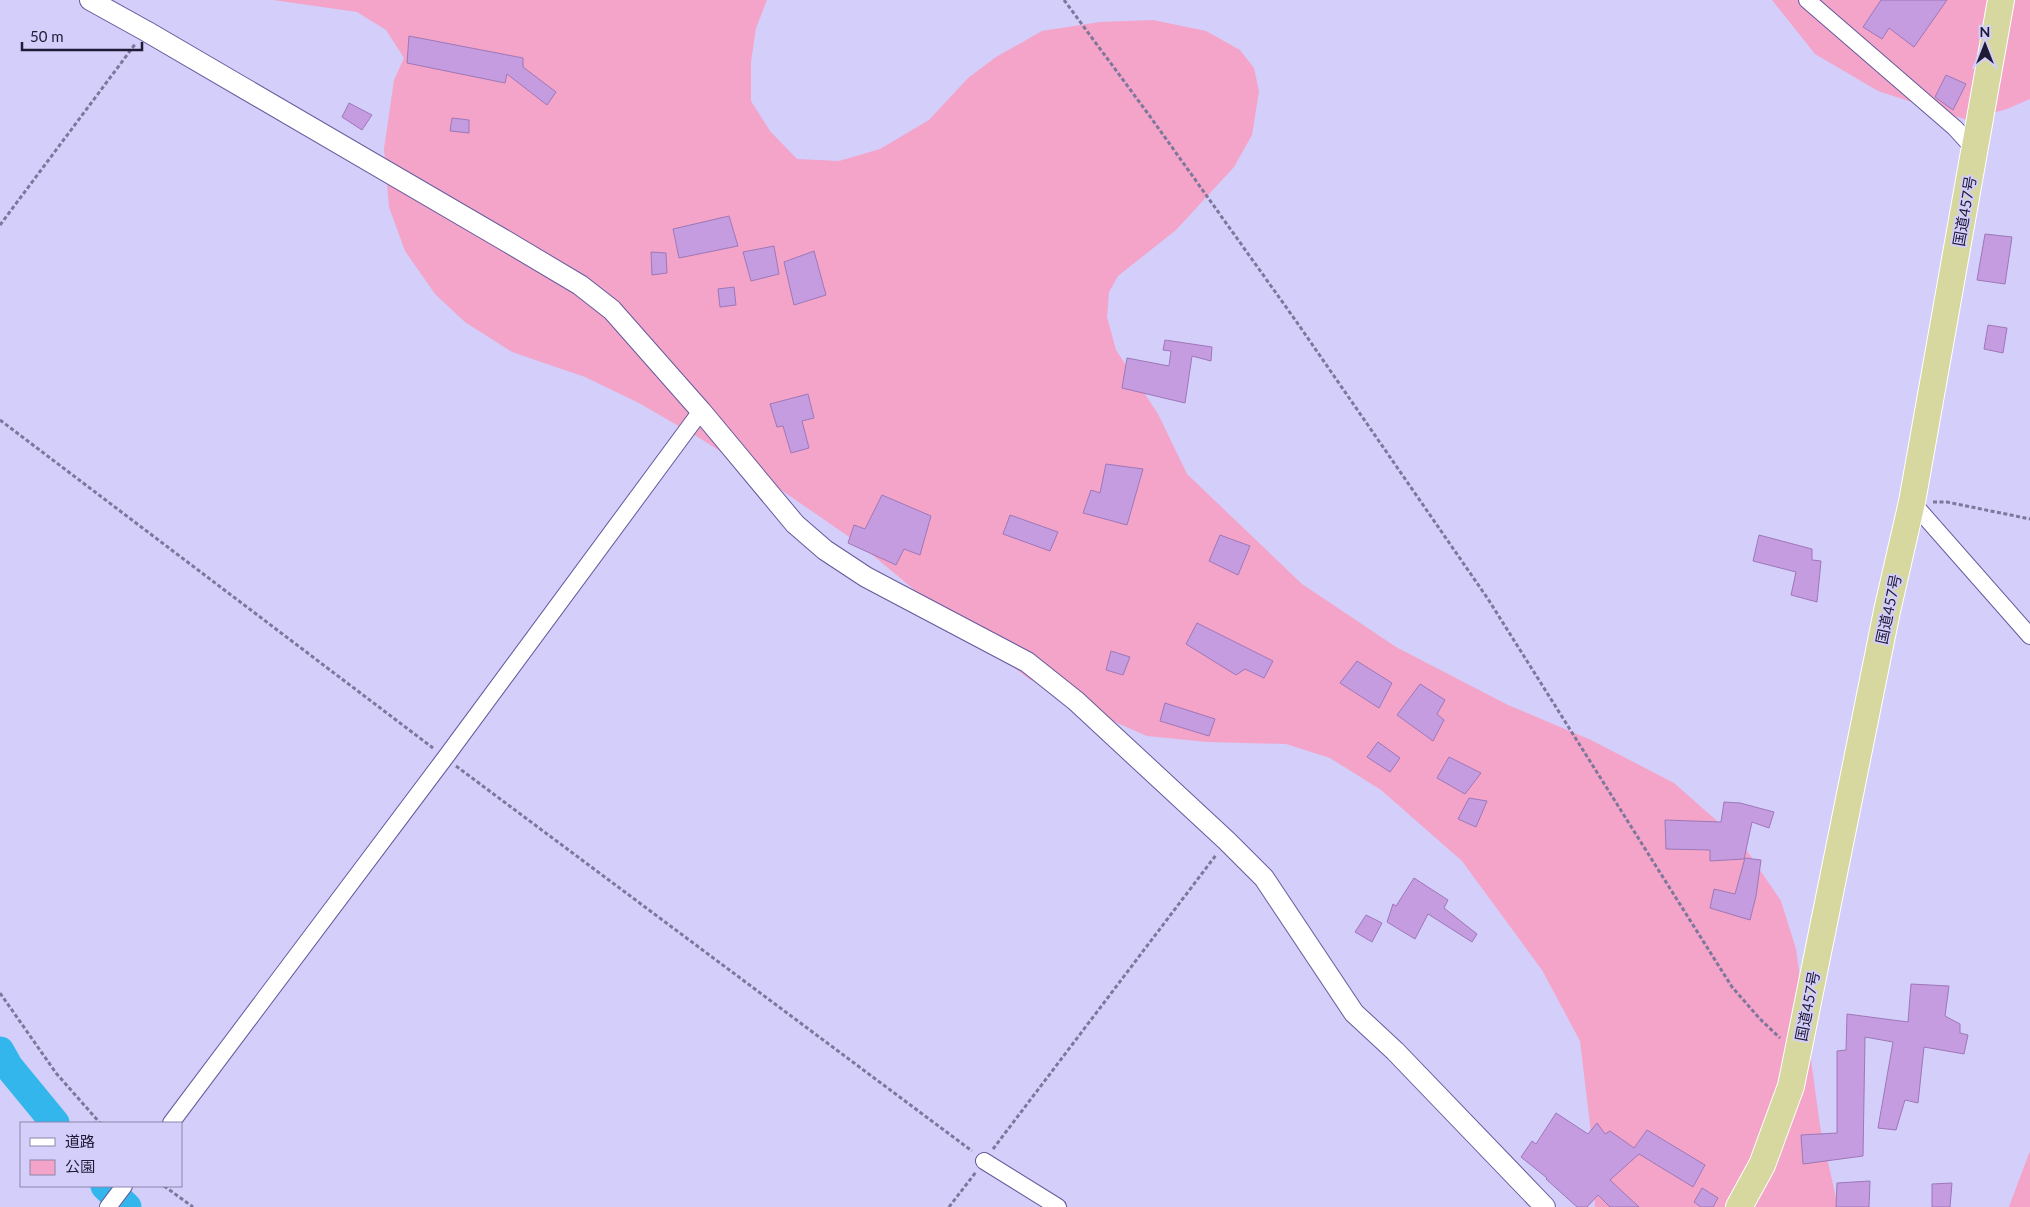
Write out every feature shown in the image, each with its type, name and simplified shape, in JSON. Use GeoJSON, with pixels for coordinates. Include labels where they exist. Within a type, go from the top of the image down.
{"type":"FeatureCollection","features":[{"type":"Feature","properties":{"kind":"highway","name":"国道457号"},"geometry":{"type":"LineString","coordinates":[[1739,1207],[1762,1165],[1791,1086],[1885,621],[1912,502],[2001,0]]}},
{"type":"Feature","properties":{"kind":"street"},"geometry":{"type":"LineString","coordinates":[[90,0],[580,285],[612,310],[701,411],[795,524],[825,550],[866,578],[1027,662],[1076,701],[1227,841],[1264,878],[1354,1013],[1395,1051],[1545,1207]]}},
{"type":"Feature","properties":{"kind":"street"},"geometry":{"type":"LineString","coordinates":[[1807,0],[1955,128],[1974,150]]}},
{"type":"Feature","properties":{"kind":"street"},"geometry":{"type":"LineString","coordinates":[[172,1122],[446,758],[701,411]]}},
{"type":"Feature","properties":{"kind":"street"},"geometry":{"type":"LineString","coordinates":[[1912,502],[2030,636]]}},
{"type":"Feature","properties":{"kind":"street"},"geometry":{"type":"LineString","coordinates":[[984,1161],[1058,1207]]}},
{"type":"Feature","properties":{"kind":"street"},"geometry":{"type":"LineString","coordinates":[[108,1207],[123,1187]]}},
{"type":"Feature","properties":{"kind":"path"},"geometry":{"type":"LineString","coordinates":[[1064,0],[1155,123],[1296,321],[1488,599],[1732,986],[1760,1019],[1798,1053]]}},
{"type":"Feature","properties":{"kind":"path"},"geometry":{"type":"LineString","coordinates":[[0,225],[146,31]]}},
{"type":"Feature","properties":{"kind":"path"},"geometry":{"type":"LineString","coordinates":[[0,420],[446,758],[984,1161]]}},
{"type":"Feature","properties":{"kind":"path"},"geometry":{"type":"LineString","coordinates":[[1912,502],[1947,502],[2030,519]]}},
{"type":"Feature","properties":{"kind":"path"},"geometry":{"type":"LineString","coordinates":[[949,1207],[1227,841]]}},
{"type":"Feature","properties":{"kind":"path"},"geometry":{"type":"LineString","coordinates":[[0,993],[56,1073],[99,1122]]}},
{"type":"Feature","properties":{"kind":"path"},"geometry":{"type":"LineString","coordinates":[[165,1187],[193,1207]]}},
{"type":"Feature","properties":{"kind":"green space"},"geometry":{"type":"Polygon","coordinates":[[[273,0],[767,0],[756,28],[751,62],[751,101],[770,131],[797,159],[839,161],[880,149],[929,120],[968,78],[996,57],[1042,31],[1100,22],[1153,20],[1206,31],[1240,50],[1254,68],[1259,91],[1252,135],[1234,167],[1176,230],[1118,276],[1109,292],[1107,317],[1116,350],[1158,414],[1187,474],[1302,584],[1396,647],[1508,705],[1591,740],[1674,783],[1741,842],[1781,901],[1796,949],[1820,1126],[1838,1207],[1595,1207],[1591,1133],[1580,1041],[1542,970],[1462,861],[1381,790],[1330,758],[1286,744],[1207,742],[1147,736],[1101,716],[1029,679],[941,612],[858,543],[784,492],[701,439],[639,403],[585,377],[512,352],[465,322],[435,294],[405,251],[389,207],[384,149],[394,80],[404,58],[386,30],[357,12],[273,0]]]}},
{"type":"Feature","properties":{"kind":"green space"},"geometry":{"type":"Polygon","coordinates":[[[1772,0],[2030,0],[2030,99],[2007,109],[1967,120],[1878,91],[1815,54],[1772,0]]]}},
{"type":"Feature","properties":{"kind":"green space"},"geometry":{"type":"Polygon","coordinates":[[[2030,1151],[2030,1207],[2009,1207],[2010,1204],[2030,1151]]]}},
{"type":"Feature","properties":{"kind":"building"},"geometry":{"type":"Polygon","coordinates":[[[1881,0],[1947,0],[1914,47],[1889,28],[1882,39],[1863,27],[1881,0]]]}},
{"type":"Feature","properties":{"kind":"building"},"geometry":{"type":"Polygon","coordinates":[[[409,36],[523,58],[523,67],[556,92],[547,105],[507,74],[505,83],[407,63],[409,36]]]}},
{"type":"Feature","properties":{"kind":"building"},"geometry":{"type":"Polygon","coordinates":[[[1946,75],[1966,84],[1953,110],[1935,97],[1946,75]]]}},
{"type":"Feature","properties":{"kind":"building"},"geometry":{"type":"Polygon","coordinates":[[[349,103],[372,115],[362,130],[342,117],[349,103]]]}},
{"type":"Feature","properties":{"kind":"building"},"geometry":{"type":"Polygon","coordinates":[[[452,118],[469,120],[469,133],[450,131],[452,118]]]}},
{"type":"Feature","properties":{"kind":"building"},"geometry":{"type":"Polygon","coordinates":[[[729,216],[738,246],[679,258],[673,229],[729,216]]]}},
{"type":"Feature","properties":{"kind":"building"},"geometry":{"type":"Polygon","coordinates":[[[1985,234],[2012,237],[2005,284],[1977,280],[1985,234]]]}},
{"type":"Feature","properties":{"kind":"building"},"geometry":{"type":"Polygon","coordinates":[[[774,246],[779,274],[751,281],[743,252],[774,246]]]}},
{"type":"Feature","properties":{"kind":"building"},"geometry":{"type":"Polygon","coordinates":[[[814,251],[826,295],[794,305],[784,262],[814,251]]]}},
{"type":"Feature","properties":{"kind":"building"},"geometry":{"type":"Polygon","coordinates":[[[651,252],[666,253],[667,273],[652,275],[651,252]]]}},
{"type":"Feature","properties":{"kind":"building"},"geometry":{"type":"Polygon","coordinates":[[[734,287],[736,305],[720,307],[718,289],[734,287]]]}},
{"type":"Feature","properties":{"kind":"building"},"geometry":{"type":"Polygon","coordinates":[[[1988,325],[2007,328],[2003,353],[1984,349],[1988,325]]]}},
{"type":"Feature","properties":{"kind":"building"},"geometry":{"type":"Polygon","coordinates":[[[1165,340],[1212,347],[1211,361],[1192,356],[1185,403],[1122,388],[1127,358],[1169,366],[1171,351],[1163,350],[1165,340]]]}},
{"type":"Feature","properties":{"kind":"building"},"geometry":{"type":"Polygon","coordinates":[[[808,394],[814,418],[802,421],[809,448],[791,453],[783,426],[777,427],[770,404],[808,394]]]}},
{"type":"Feature","properties":{"kind":"building"},"geometry":{"type":"Polygon","coordinates":[[[1106,464],[1143,469],[1127,525],[1083,513],[1091,490],[1100,493],[1106,464]]]}},
{"type":"Feature","properties":{"kind":"building"},"geometry":{"type":"Polygon","coordinates":[[[882,495],[931,516],[920,555],[904,549],[896,565],[848,543],[854,525],[865,529],[882,495]]]}},
{"type":"Feature","properties":{"kind":"building"},"geometry":{"type":"Polygon","coordinates":[[[1010,515],[1058,532],[1050,551],[1003,534],[1010,515]]]}},
{"type":"Feature","properties":{"kind":"building"},"geometry":{"type":"Polygon","coordinates":[[[1220,535],[1250,546],[1238,575],[1209,561],[1220,535]]]}},
{"type":"Feature","properties":{"kind":"building"},"geometry":{"type":"Polygon","coordinates":[[[1759,535],[1812,549],[1812,560],[1821,561],[1817,602],[1791,595],[1796,572],[1753,561],[1759,535]]]}},
{"type":"Feature","properties":{"kind":"building"},"geometry":{"type":"Polygon","coordinates":[[[1197,623],[1273,661],[1264,678],[1245,669],[1236,675],[1186,644],[1197,623]]]}},
{"type":"Feature","properties":{"kind":"building"},"geometry":{"type":"Polygon","coordinates":[[[1111,651],[1130,657],[1123,675],[1106,670],[1111,651]]]}},
{"type":"Feature","properties":{"kind":"building"},"geometry":{"type":"Polygon","coordinates":[[[1357,661],[1392,683],[1379,708],[1340,683],[1357,661]]]}},
{"type":"Feature","properties":{"kind":"building"},"geometry":{"type":"Polygon","coordinates":[[[1420,684],[1445,700],[1437,714],[1444,720],[1433,741],[1397,715],[1420,684]]]}},
{"type":"Feature","properties":{"kind":"building"},"geometry":{"type":"Polygon","coordinates":[[[1165,703],[1215,719],[1209,736],[1160,721],[1165,703]]]}},
{"type":"Feature","properties":{"kind":"building"},"geometry":{"type":"Polygon","coordinates":[[[1378,742],[1400,758],[1390,772],[1367,757],[1378,742]]]}},
{"type":"Feature","properties":{"kind":"building"},"geometry":{"type":"Polygon","coordinates":[[[1449,757],[1481,773],[1465,794],[1437,778],[1449,757]]]}},
{"type":"Feature","properties":{"kind":"building"},"geometry":{"type":"Polygon","coordinates":[[[1469,798],[1487,801],[1476,827],[1458,819],[1469,798]]]}},
{"type":"Feature","properties":{"kind":"building"},"geometry":{"type":"Polygon","coordinates":[[[1724,802],[1740,803],[1774,812],[1769,828],[1752,822],[1744,859],[1710,861],[1710,850],[1666,849],[1665,820],[1721,822],[1724,802]]]}},
{"type":"Feature","properties":{"kind":"building"},"geometry":{"type":"Polygon","coordinates":[[[1745,858],[1761,860],[1756,896],[1750,920],[1710,908],[1714,889],[1735,894],[1745,858]]]}},
{"type":"Feature","properties":{"kind":"building"},"geometry":{"type":"Polygon","coordinates":[[[1414,878],[1448,900],[1444,908],[1477,934],[1472,942],[1428,914],[1415,939],[1387,922],[1393,904],[1396,906],[1414,878]]]}},
{"type":"Feature","properties":{"kind":"building"},"geometry":{"type":"Polygon","coordinates":[[[1366,915],[1382,923],[1372,942],[1355,932],[1366,915]]]}},
{"type":"Feature","properties":{"kind":"building"},"geometry":{"type":"Polygon","coordinates":[[[1911,984],[1949,986],[1945,1016],[1960,1024],[1960,1033],[1968,1035],[1964,1054],[1924,1047],[1918,1103],[1905,1100],[1896,1130],[1878,1128],[1893,1042],[1865,1037],[1863,1156],[1803,1164],[1801,1135],[1837,1133],[1837,1051],[1846,1050],[1847,1014],[1908,1022],[1911,984]]]}},
{"type":"Feature","properties":{"kind":"building"},"geometry":{"type":"Polygon","coordinates":[[[1556,1113],[1588,1134],[1597,1123],[1605,1134],[1610,1131],[1634,1148],[1647,1130],[1705,1165],[1693,1187],[1639,1154],[1610,1180],[1639,1207],[1610,1207],[1598,1195],[1587,1207],[1577,1207],[1547,1178],[1521,1157],[1532,1141],[1536,1144],[1556,1113]]]}},
{"type":"Feature","properties":{"kind":"building"},"geometry":{"type":"Polygon","coordinates":[[[1870,1181],[1869,1207],[1836,1207],[1837,1183],[1870,1181]]]}},
{"type":"Feature","properties":{"kind":"building"},"geometry":{"type":"Polygon","coordinates":[[[1952,1183],[1950,1207],[1932,1207],[1932,1184],[1952,1183]]]}},
{"type":"Feature","properties":{"kind":"building"},"geometry":{"type":"Polygon","coordinates":[[[1702,1188],[1718,1198],[1713,1207],[1701,1207],[1694,1202],[1702,1188]]]}},
{"type":"Feature","properties":{"kind":"waterway"},"geometry":{"type":"LineString","coordinates":[[0,1051],[9,1067],[54,1122]]}},
{"type":"Feature","properties":{"kind":"waterway"},"geometry":{"type":"LineString","coordinates":[[106,1187],[127,1207]]}}]}
